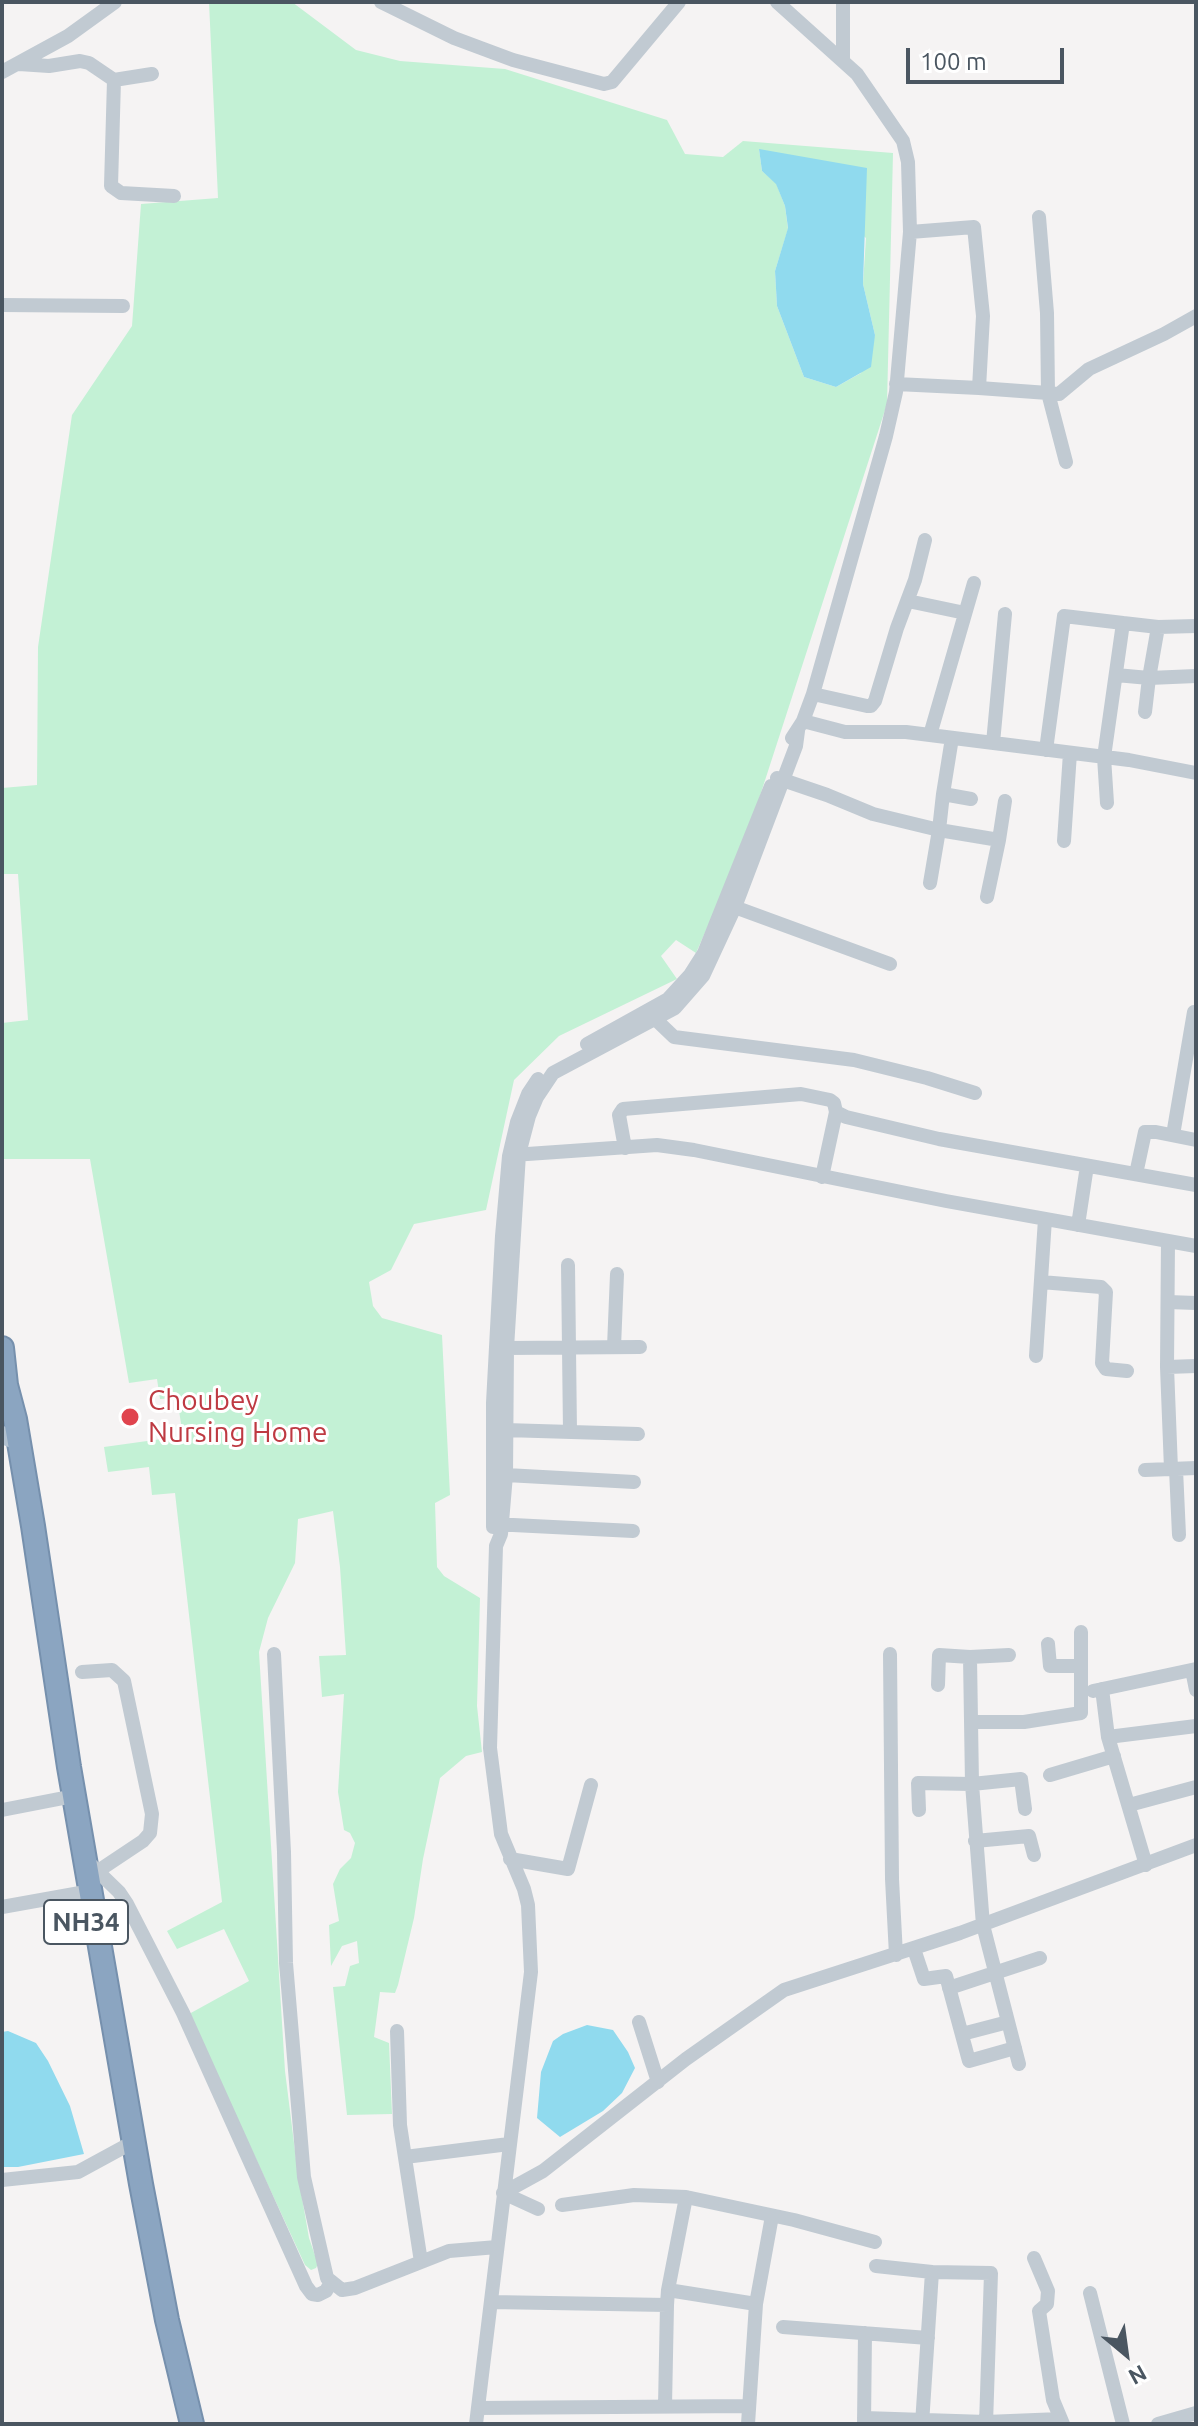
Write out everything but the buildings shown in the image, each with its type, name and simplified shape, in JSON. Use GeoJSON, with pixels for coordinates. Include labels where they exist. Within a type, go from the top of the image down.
{"type":"FeatureCollection","features":[{"type":"Feature","properties":{"kind":"highway","name":"NH34"},"geometry":{"type":"LineString","coordinates":[[2,1348],[7,1426],[69,1797],[80,1893],[130,2143],[192,2424]]}},
{"type":"Feature","properties":{"kind":"highway","name":"NH34"},"geometry":{"type":"LineString","coordinates":[[69,1797],[92,1865],[149,2287],[180,2424]]}},
{"type":"Feature","properties":{"kind":"street"},"geometry":{"type":"LineString","coordinates":[[2,72],[68,36],[115,2]]}},
{"type":"Feature","properties":{"kind":"street"},"geometry":{"type":"LineString","coordinates":[[381,2],[454,38],[513,60],[604,84],[612,82],[679,2]]}},
{"type":"Feature","properties":{"kind":"street"},"geometry":{"type":"LineString","coordinates":[[476,2424],[531,1972],[528,1905],[501,1834],[490,1748],[496,1546],[493,1537],[506,1475],[507,1348],[517,1122],[528,1094],[543,1072],[572,1052],[652,1016],[690,975],[730,905],[779,778],[787,745],[800,726],[813,694],[886,436],[896,384],[910,232],[908,162],[903,141],[872,94],[843,61],[777,2]]}},
{"type":"Feature","properties":{"kind":"street"},"geometry":{"type":"LineString","coordinates":[[843,2],[843,61]]}},
{"type":"Feature","properties":{"kind":"street"},"geometry":{"type":"LineString","coordinates":[[19,64],[37,66],[80,61],[89,63],[114,80],[152,74]]}},
{"type":"Feature","properties":{"kind":"street"},"geometry":{"type":"LineString","coordinates":[[114,80],[111,186],[121,193],[174,196]]}},
{"type":"Feature","properties":{"kind":"street"},"geometry":{"type":"LineString","coordinates":[[1039,217],[1047,313],[1048,393],[1066,462]]}},
{"type":"Feature","properties":{"kind":"street"},"geometry":{"type":"LineString","coordinates":[[910,232],[974,227],[983,316],[979,388]]}},
{"type":"Feature","properties":{"kind":"street"},"geometry":{"type":"LineString","coordinates":[[2,305],[123,306]]}},
{"type":"Feature","properties":{"kind":"street"},"geometry":{"type":"LineString","coordinates":[[896,384],[1059,394],[1089,369],[1196,316]]}},
{"type":"Feature","properties":{"kind":"street"},"geometry":{"type":"LineString","coordinates":[[813,694],[871,706],[875,701],[925,540]]}},
{"type":"Feature","properties":{"kind":"street"},"geometry":{"type":"LineString","coordinates":[[930,735],[974,583]]}},
{"type":"Feature","properties":{"kind":"street"},"geometry":{"type":"LineString","coordinates":[[908,601],[965,613]]}},
{"type":"Feature","properties":{"kind":"street"},"geometry":{"type":"LineString","coordinates":[[993,743],[1005,614]]}},
{"type":"Feature","properties":{"kind":"street"},"geometry":{"type":"LineString","coordinates":[[1046,750],[1064,616],[1158,627],[1196,626]]}},
{"type":"Feature","properties":{"kind":"street"},"geometry":{"type":"LineString","coordinates":[[1107,803],[1104,757],[1123,623]]}},
{"type":"Feature","properties":{"kind":"street"},"geometry":{"type":"LineString","coordinates":[[1145,712],[1158,627]]}},
{"type":"Feature","properties":{"kind":"street"},"geometry":{"type":"LineString","coordinates":[[1116,675],[1149,678],[1196,676]]}},
{"type":"Feature","properties":{"kind":"street"},"geometry":{"type":"LineString","coordinates":[[800,726],[845,732],[906,732],[1104,757],[1196,773]]}},
{"type":"Feature","properties":{"kind":"street"},"geometry":{"type":"LineString","coordinates":[[930,883],[952,738]]}},
{"type":"Feature","properties":{"kind":"street"},"geometry":{"type":"LineString","coordinates":[[1064,841],[1070,753]]}},
{"type":"Feature","properties":{"kind":"street"},"geometry":{"type":"LineString","coordinates":[[779,778],[873,814],[999,840]]}},
{"type":"Feature","properties":{"kind":"street"},"geometry":{"type":"LineString","coordinates":[[943,794],[971,799]]}},
{"type":"Feature","properties":{"kind":"street"},"geometry":{"type":"LineString","coordinates":[[987,897],[1005,801]]}},
{"type":"Feature","properties":{"kind":"street"},"geometry":{"type":"LineString","coordinates":[[730,905],[890,964]]}},
{"type":"Feature","properties":{"kind":"street"},"geometry":{"type":"LineString","coordinates":[[1173,1135],[1194,1012]]}},
{"type":"Feature","properties":{"kind":"street"},"geometry":{"type":"LineString","coordinates":[[652,1016],[674,1037],[854,1060],[975,1093]]}},
{"type":"Feature","properties":{"kind":"street"},"geometry":{"type":"LineString","coordinates":[[625,1148],[619,1115],[623,1109],[801,1094],[834,1103],[836,1112],[822,1177]]}},
{"type":"Feature","properties":{"kind":"street"},"geometry":{"type":"LineString","coordinates":[[836,1112],[939,1139],[1196,1185]]}},
{"type":"Feature","properties":{"kind":"street"},"geometry":{"type":"LineString","coordinates":[[1136,1174],[1145,1132],[1196,1140]]}},
{"type":"Feature","properties":{"kind":"street"},"geometry":{"type":"LineString","coordinates":[[514,1155],[657,1145],[1196,1246]]}},
{"type":"Feature","properties":{"kind":"street"},"geometry":{"type":"LineString","coordinates":[[497,1524],[493,1403],[502,1236],[514,1155]]}},
{"type":"Feature","properties":{"kind":"street"},"geometry":{"type":"LineString","coordinates":[[1078,1225],[1087,1166]]}},
{"type":"Feature","properties":{"kind":"street"},"geometry":{"type":"LineString","coordinates":[[1036,1356],[1045,1219]]}},
{"type":"Feature","properties":{"kind":"street"},"geometry":{"type":"LineString","coordinates":[[1168,1241],[1167,1367],[1179,1535]]}},
{"type":"Feature","properties":{"kind":"street"},"geometry":{"type":"LineString","coordinates":[[568,1265],[570,1432]]}},
{"type":"Feature","properties":{"kind":"street"},"geometry":{"type":"LineString","coordinates":[[614,1347],[617,1274]]}},
{"type":"Feature","properties":{"kind":"street"},"geometry":{"type":"LineString","coordinates":[[1041,1282],[1101,1287],[1106,1292],[1102,1363],[1106,1369],[1127,1371]]}},
{"type":"Feature","properties":{"kind":"street"},"geometry":{"type":"LineString","coordinates":[[1168,1302],[1196,1303]]}},
{"type":"Feature","properties":{"kind":"street"},"geometry":{"type":"LineString","coordinates":[[507,1348],[640,1347]]}},
{"type":"Feature","properties":{"kind":"street"},"geometry":{"type":"LineString","coordinates":[[1167,1367],[1196,1366]]}},
{"type":"Feature","properties":{"kind":"street"},"geometry":{"type":"LineString","coordinates":[[505,1430],[638,1434]]}},
{"type":"Feature","properties":{"kind":"street"},"geometry":{"type":"LineString","coordinates":[[1145,1470],[1196,1468]]}},
{"type":"Feature","properties":{"kind":"street"},"geometry":{"type":"LineString","coordinates":[[506,1475],[634,1482]]}},
{"type":"Feature","properties":{"kind":"street"},"geometry":{"type":"LineString","coordinates":[[497,1524],[633,1531]]}},
{"type":"Feature","properties":{"kind":"street"},"geometry":{"type":"LineString","coordinates":[[972,1722],[1024,1722],[1081,1713],[1081,1632]]}},
{"type":"Feature","properties":{"kind":"street"},"geometry":{"type":"LineString","coordinates":[[1048,1644],[1050,1666],[1081,1666]]}},
{"type":"Feature","properties":{"kind":"street"},"geometry":{"type":"LineString","coordinates":[[274,1654],[286,1963],[304,2177],[327,2278],[342,2290],[355,2288],[449,2251],[497,2247]]}},
{"type":"Feature","properties":{"kind":"street"},"geometry":{"type":"LineString","coordinates":[[890,1654],[892,1879],[896,1955]]}},
{"type":"Feature","properties":{"kind":"street"},"geometry":{"type":"LineString","coordinates":[[938,1685],[939,1655],[1009,1655]]}},
{"type":"Feature","properties":{"kind":"street"},"geometry":{"type":"LineString","coordinates":[[970,1657],[972,1784],[983,1925],[1019,2064]]}},
{"type":"Feature","properties":{"kind":"street"},"geometry":{"type":"LineString","coordinates":[[82,1672],[112,1670],[124,1681],[130,1697],[152,1814],[150,1833],[143,1841],[92,1865],[127,1904],[183,2013],[306,2286],[312,2294],[318,2295],[326,2291],[331,2282]]}},
{"type":"Feature","properties":{"kind":"street"},"geometry":{"type":"LineString","coordinates":[[1081,1693],[1194,1670],[1196,1690]]}},
{"type":"Feature","properties":{"kind":"street"},"geometry":{"type":"LineString","coordinates":[[1102,1689],[1108,1737],[1146,1865]]}},
{"type":"Feature","properties":{"kind":"street"},"geometry":{"type":"LineString","coordinates":[[1108,1737],[1196,1726]]}},
{"type":"Feature","properties":{"kind":"street"},"geometry":{"type":"LineString","coordinates":[[1050,1775],[1114,1756]]}},
{"type":"Feature","properties":{"kind":"street"},"geometry":{"type":"LineString","coordinates":[[919,1810],[918,1783],[972,1784],[1021,1779],[1025,1809]]}},
{"type":"Feature","properties":{"kind":"street"},"geometry":{"type":"LineString","coordinates":[[510,1859],[568,1869],[591,1785]]}},
{"type":"Feature","properties":{"kind":"street"},"geometry":{"type":"LineString","coordinates":[[1129,1805],[1196,1787]]}},
{"type":"Feature","properties":{"kind":"street"},"geometry":{"type":"LineString","coordinates":[[2,1810],[69,1797]]}},
{"type":"Feature","properties":{"kind":"street"},"geometry":{"type":"LineString","coordinates":[[975,1841],[1029,1836],[1034,1855]]}},
{"type":"Feature","properties":{"kind":"street"},"geometry":{"type":"LineString","coordinates":[[503,2193],[543,2171],[686,2059],[784,1990],[983,1925],[1196,1845]]}},
{"type":"Feature","properties":{"kind":"street"},"geometry":{"type":"LineString","coordinates":[[2,1907],[80,1893]]}},
{"type":"Feature","properties":{"kind":"street"},"geometry":{"type":"LineString","coordinates":[[914,1949],[924,1979],[946,1976],[969,2061],[1015,2048]]}},
{"type":"Feature","properties":{"kind":"street"},"geometry":{"type":"LineString","coordinates":[[949,1988],[1040,1958]]}},
{"type":"Feature","properties":{"kind":"street"},"geometry":{"type":"LineString","coordinates":[[639,2022],[658,2082]]}},
{"type":"Feature","properties":{"kind":"street"},"geometry":{"type":"LineString","coordinates":[[962,2034],[1008,2022]]}},
{"type":"Feature","properties":{"kind":"street"},"geometry":{"type":"LineString","coordinates":[[397,2031],[400,2125],[421,2262]]}},
{"type":"Feature","properties":{"kind":"street"},"geometry":{"type":"LineString","coordinates":[[2,2180],[78,2172],[130,2143]]}},
{"type":"Feature","properties":{"kind":"street"},"geometry":{"type":"LineString","coordinates":[[405,2157],[509,2144]]}},
{"type":"Feature","properties":{"kind":"street"},"geometry":{"type":"LineString","coordinates":[[503,2193],[538,2209]]}},
{"type":"Feature","properties":{"kind":"street"},"geometry":{"type":"LineString","coordinates":[[562,2205],[634,2195],[686,2197],[875,2242]]}},
{"type":"Feature","properties":{"kind":"street"},"geometry":{"type":"LineString","coordinates":[[665,2406],[668,2298],[686,2197]]}},
{"type":"Feature","properties":{"kind":"street"},"geometry":{"type":"LineString","coordinates":[[748,2424],[756,2304],[772,2216]]}},
{"type":"Feature","properties":{"kind":"street"},"geometry":{"type":"LineString","coordinates":[[865,2333],[864,2421],[1062,2421],[1053,2400],[1039,2311],[1047,2304],[1048,2291],[1034,2258]]}},
{"type":"Feature","properties":{"kind":"street"},"geometry":{"type":"LineString","coordinates":[[876,2266],[932,2272],[991,2273],[986,2423]]}},
{"type":"Feature","properties":{"kind":"street"},"geometry":{"type":"LineString","coordinates":[[922,2422],[932,2272]]}},
{"type":"Feature","properties":{"kind":"street"},"geometry":{"type":"LineString","coordinates":[[1090,2293],[1123,2424]]}},
{"type":"Feature","properties":{"kind":"street"},"geometry":{"type":"LineString","coordinates":[[491,2302],[668,2298],[756,2304]]}},
{"type":"Feature","properties":{"kind":"street"},"geometry":{"type":"LineString","coordinates":[[783,2327],[928,2338]]}},
{"type":"Feature","properties":{"kind":"street"},"geometry":{"type":"LineString","coordinates":[[478,2408],[748,2406]]}},
{"type":"Feature","properties":{"kind":"street"},"geometry":{"type":"LineString","coordinates":[[584,2407],[585,2424]]}},
{"type":"Feature","properties":{"kind":"street"},"geometry":{"type":"LineString","coordinates":[[1158,2424],[1182,2421],[1196,2413]]}},
{"type":"Feature","properties":{"kind":"green space"},"geometry":{"type":"Polygon","coordinates":[[[209,2],[292,2],[356,50],[400,61],[505,69],[667,120],[685,154],[723,157],[743,141],[893,153],[887,404],[745,842],[696,953],[676,940],[661,956],[677,979],[559,1036],[514,1080],[486,1210],[414,1224],[391,1270],[369,1282],[373,1306],[382,1318],[442,1335],[450,1495],[435,1503],[437,1567],[444,1576],[480,1598],[477,1706],[482,1752],[466,1756],[440,1778],[398,1985],[395,1993],[380,1992],[374,2037],[389,2043],[392,2114],[347,2115],[333,1987],[345,1986],[350,1966],[359,1963],[357,1941],[342,1946],[331,1966],[329,1925],[339,1921],[333,1884],[340,1869],[351,1858],[355,1843],[350,1833],[344,1830],[338,1792],[344,1694],[322,1697],[319,1656],[346,1655],[333,1511],[298,1519],[295,1563],[268,1618],[259,1652],[285,2071],[298,2175],[309,2238],[318,2264],[311,2270],[305,2265],[189,2014],[249,1981],[224,1929],[177,1949],[167,1931],[222,1902],[175,1493],[152,1495],[149,1467],[108,1472],[104,1447],[183,1436],[177,1398],[160,1399],[157,1379],[129,1383],[90,1159],[2,1159],[2,1023],[28,1020],[18,874],[2,874],[2,788],[37,785],[38,647],[72,415],[132,326],[141,204],[218,198],[209,2]],[[759,149],[762,171],[776,183],[785,206],[788,229],[775,271],[777,306],[804,377],[836,387],[861,373],[875,335],[863,284],[866,238],[759,149]]]}},
{"type":"Feature","properties":{"kind":"water"},"geometry":{"type":"Polygon","coordinates":[[[759,149],[867,168],[863,284],[875,335],[871,367],[836,387],[804,377],[777,306],[775,271],[788,228],[785,206],[776,184],[762,171],[759,149]]]}},
{"type":"Feature","properties":{"kind":"water"},"geometry":{"type":"Polygon","coordinates":[[[587,2025],[613,2030],[635,2068],[622,2093],[603,2111],[560,2137],[537,2118],[541,2072],[553,2041],[587,2025]]]}},
{"type":"Feature","properties":{"kind":"water"},"geometry":{"type":"Polygon","coordinates":[[[8,2031],[36,2043],[48,2061],[70,2106],[84,2154],[18,2167],[2,2167],[2,2032],[8,2031]]]}},
{"type":"Feature","properties":{"kind":"place","name":"Choubey Nursing Home"},"geometry":{"type":"Point","coordinates":[130,1417]}}]}
